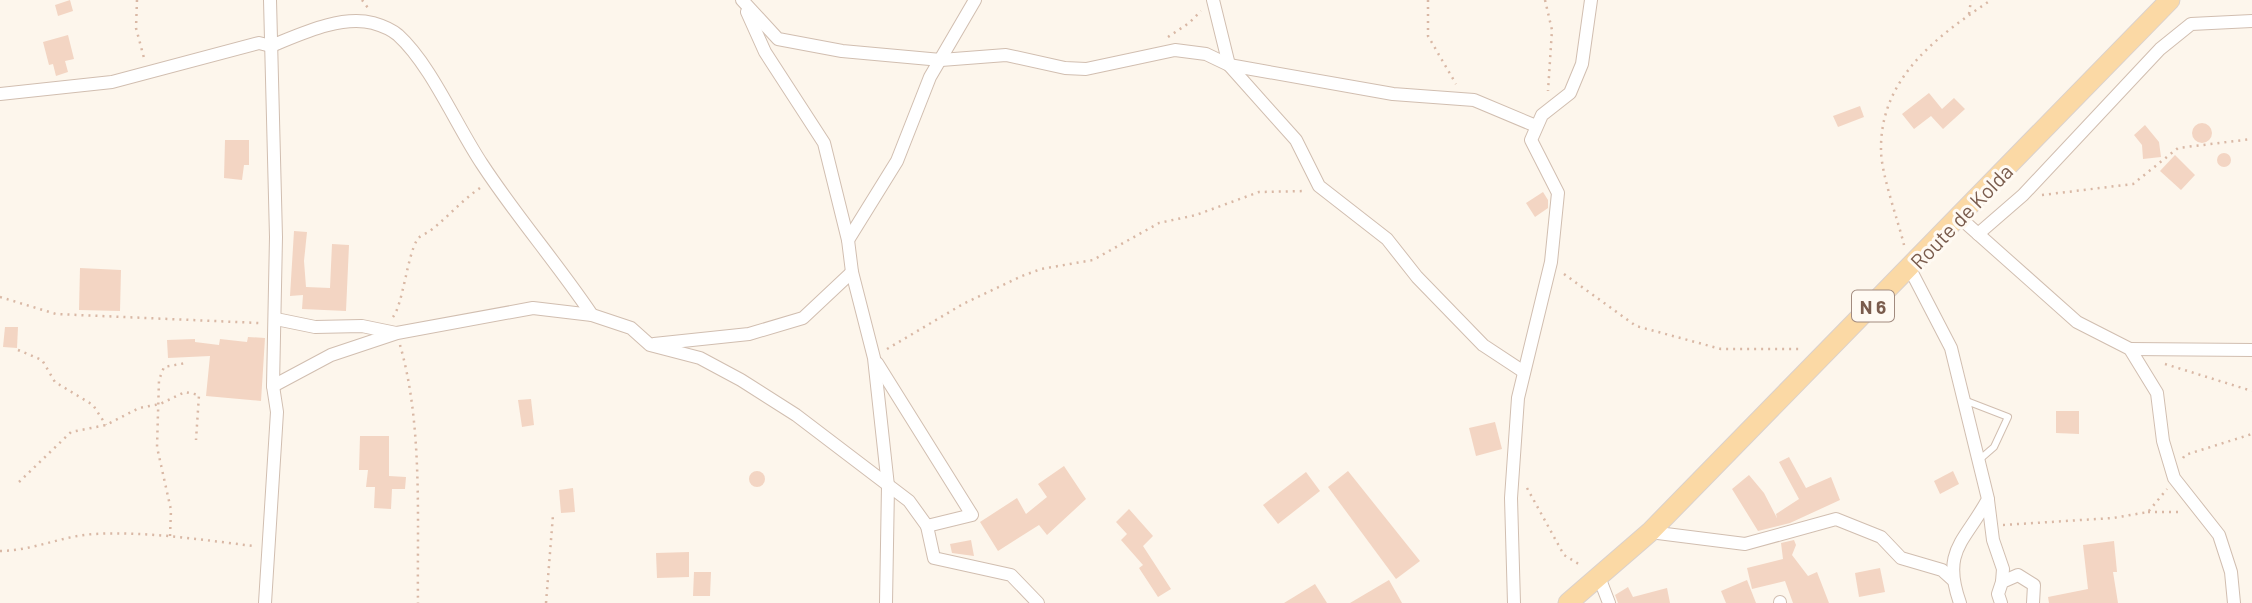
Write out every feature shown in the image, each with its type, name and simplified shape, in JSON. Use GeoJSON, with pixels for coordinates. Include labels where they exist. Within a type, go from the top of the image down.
{"type":"FeatureCollection","features":[{"type":"Feature","properties":{"kind":"main road","name":"Route de Kolda"},"geometry":{"type":"LineString","coordinates":[[1568,603],[1650,532],[1754,422],[1910,269],[2170,0]]}},
{"type":"Feature","properties":{"kind":"street"},"geometry":{"type":"LineString","coordinates":[[265,603],[277,412],[273,386],[276,319],[270,0]]}},
{"type":"Feature","properties":{"kind":"street"},"geometry":{"type":"LineString","coordinates":[[742,0],[778,39],[842,51],[941,60],[1006,55],[1065,68],[1086,69],[1175,50],[1206,54],[1229,65],[1393,94],[1474,100],[1539,120]]}},
{"type":"Feature","properties":{"kind":"street"},"geometry":{"type":"LineString","coordinates":[[742,0],[765,52],[824,143],[848,240],[852,272],[874,358],[888,486],[886,603]]}},
{"type":"Feature","properties":{"kind":"street"},"geometry":{"type":"LineString","coordinates":[[848,240],[897,161],[930,77],[975,0]]}},
{"type":"Feature","properties":{"kind":"street"},"geometry":{"type":"LineString","coordinates":[[1514,603],[1511,498],[1518,398],[1550,262],[1558,193],[1531,139],[1539,120],[1570,93],[1578,74],[1591,0]]}},
{"type":"Feature","properties":{"kind":"street"},"geometry":{"type":"LineString","coordinates":[[1208,4],[1229,65],[1296,140],[1319,186],[1387,239],[1417,277],[1483,345],[1524,372]]}},
{"type":"Feature","properties":{"kind":"street"},"geometry":{"type":"LineString","coordinates":[[1978,234],[2024,195],[2160,49],[2191,24],[2252,21]]}},
{"type":"Feature","properties":{"kind":"street"},"geometry":{"type":"LineString","coordinates":[[0,94],[111,82],[259,43],[271,46],[320,26],[372,23],[397,33],[438,86],[444,104],[492,180],[592,315]]}},
{"type":"Feature","properties":{"kind":"street"},"geometry":{"type":"LineString","coordinates":[[1959,218],[2077,322],[2130,349],[2252,350]]}},
{"type":"Feature","properties":{"kind":"street"},"geometry":{"type":"LineString","coordinates":[[1910,269],[1951,348],[2003,569],[1998,594],[2001,603]]}},
{"type":"Feature","properties":{"kind":"street"},"geometry":{"type":"LineString","coordinates":[[650,345],[749,334],[803,318],[852,272]]}},
{"type":"Feature","properties":{"kind":"street"},"geometry":{"type":"LineString","coordinates":[[273,386],[331,355],[397,333],[533,308],[592,315],[631,328],[650,345],[700,358],[796,415],[909,501],[927,526],[934,558],[1011,575],[1038,603]]}},
{"type":"Feature","properties":{"kind":"street"},"geometry":{"type":"LineString","coordinates":[[276,319],[316,327],[379,328],[397,333]]}},
{"type":"Feature","properties":{"kind":"street"},"geometry":{"type":"LineString","coordinates":[[2130,349],[2157,393],[2163,441],[2174,478],[2219,535],[2231,572],[2234,603]]}},
{"type":"Feature","properties":{"kind":"street"},"geometry":{"type":"LineString","coordinates":[[874,358],[972,515],[927,526]]}},
{"type":"Feature","properties":{"kind":"street"},"geometry":{"type":"LineString","coordinates":[[1951,579],[1956,548],[1988,499]]}},
{"type":"Feature","properties":{"kind":"street"},"geometry":{"type":"LineString","coordinates":[[1650,532],[1745,544],[1836,519],[1881,537],[1901,558],[1942,570],[1951,579],[1960,603]]}},
{"type":"Feature","properties":{"kind":"street"},"geometry":{"type":"LineString","coordinates":[[2002,582],[2012,575],[2025,576],[2036,591],[2033,603]]}},
{"type":"Feature","properties":{"kind":"street"},"geometry":{"type":"LineString","coordinates":[[1600,577],[1609,603]]}},
{"type":"Feature","properties":{"kind":"lane"},"geometry":{"type":"LineString","coordinates":[[1964,400],[2008,417],[1994,447],[1978,461]]}},
{"type":"Feature","properties":{"kind":"path"},"geometry":{"type":"LineString","coordinates":[[137,0],[136,28],[148,71]]}},
{"type":"Feature","properties":{"kind":"path"},"geometry":{"type":"LineString","coordinates":[[1428,0],[1428,36],[1451,80],[1474,100]]}},
{"type":"Feature","properties":{"kind":"path"},"geometry":{"type":"LineString","coordinates":[[1539,120],[1549,87],[1552,30],[1550,9],[1545,0]]}},
{"type":"Feature","properties":{"kind":"path"},"geometry":{"type":"LineString","coordinates":[[1969,14],[1971,0]]}},
{"type":"Feature","properties":{"kind":"path"},"geometry":{"type":"LineString","coordinates":[[1910,269],[1880,151],[1889,97],[1915,60],[1969,14],[1991,0]]}},
{"type":"Feature","properties":{"kind":"path"},"geometry":{"type":"LineString","coordinates":[[1166,37],[1189,23],[1208,4]]}},
{"type":"Feature","properties":{"kind":"path"},"geometry":{"type":"LineString","coordinates":[[2024,195],[2060,195],[2133,184],[2178,148],[2252,139]]}},
{"type":"Feature","properties":{"kind":"path"},"geometry":{"type":"LineString","coordinates":[[379,328],[399,309],[399,295],[417,240],[429,232],[458,202],[492,180]]}},
{"type":"Feature","properties":{"kind":"path"},"geometry":{"type":"LineString","coordinates":[[874,358],[963,304],[1041,269],[1093,260],[1159,223],[1196,215],[1259,192],[1296,193],[1319,186]]}},
{"type":"Feature","properties":{"kind":"path"},"geometry":{"type":"LineString","coordinates":[[1550,262],[1636,326],[1721,349],[1804,349]]}},
{"type":"Feature","properties":{"kind":"path"},"geometry":{"type":"LineString","coordinates":[[0,297],[56,314],[234,323],[261,323],[276,319]]}},
{"type":"Feature","properties":{"kind":"path"},"geometry":{"type":"LineString","coordinates":[[397,333],[410,388],[416,480],[418,603]]}},
{"type":"Feature","properties":{"kind":"path"},"geometry":{"type":"LineString","coordinates":[[18,350],[42,360],[55,382],[93,405],[106,425]]}},
{"type":"Feature","properties":{"kind":"path"},"geometry":{"type":"LineString","coordinates":[[2155,360],[2194,375],[2252,391]]}},
{"type":"Feature","properties":{"kind":"path"},"geometry":{"type":"LineString","coordinates":[[170,536],[171,510],[157,447],[159,380],[164,367],[186,363]]}},
{"type":"Feature","properties":{"kind":"path"},"geometry":{"type":"LineString","coordinates":[[19,482],[71,432],[106,425],[139,408],[160,404],[185,392],[199,395],[196,440]]}},
{"type":"Feature","properties":{"kind":"path"},"geometry":{"type":"LineString","coordinates":[[2148,512],[2174,478],[2185,455],[2252,434]]}},
{"type":"Feature","properties":{"kind":"path"},"geometry":{"type":"LineString","coordinates":[[1514,464],[1564,555],[1600,577]]}},
{"type":"Feature","properties":{"kind":"path"},"geometry":{"type":"LineString","coordinates":[[1991,524],[2113,518],[2148,512],[2204,513]]}},
{"type":"Feature","properties":{"kind":"path"},"geometry":{"type":"LineString","coordinates":[[546,603],[554,515]]}},
{"type":"Feature","properties":{"kind":"path"},"geometry":{"type":"LineString","coordinates":[[0,551],[24,551],[54,539],[96,534],[170,536],[268,548]]}},
{"type":"Feature","properties":{"kind":"building"},"geometry":{"type":"Polygon","coordinates":[[[70,0],[73,11],[58,16],[55,5],[70,0]]]}},
{"type":"Feature","properties":{"kind":"building"},"geometry":{"type":"Polygon","coordinates":[[[68,35],[74,59],[65,61],[68,72],[56,76],[53,64],[49,65],[43,42],[68,35]]]}},
{"type":"Feature","properties":{"kind":"building"},"geometry":{"type":"Polygon","coordinates":[[[1929,93],[1942,109],[1954,98],[1965,109],[1943,129],[1931,116],[1914,129],[1902,114],[1929,93]]]}},
{"type":"Feature","properties":{"kind":"building"},"geometry":{"type":"Polygon","coordinates":[[[1860,106],[1864,117],[1838,127],[1833,116],[1860,106]]]}},
{"type":"Feature","properties":{"kind":"building"},"geometry":{"type":"Polygon","coordinates":[[[2202,123],[2209,126],[2212,133],[2209,140],[2202,143],[2195,140],[2192,133],[2195,126],[2202,123]]]}},
{"type":"Feature","properties":{"kind":"building"},"geometry":{"type":"Polygon","coordinates":[[[2145,125],[2159,142],[2161,157],[2143,159],[2142,145],[2134,135],[2145,125]]]}},
{"type":"Feature","properties":{"kind":"building"},"geometry":{"type":"Polygon","coordinates":[[[225,140],[249,140],[249,165],[244,165],[242,180],[224,178],[225,140]]]}},
{"type":"Feature","properties":{"kind":"building"},"geometry":{"type":"Polygon","coordinates":[[[2221,153],[2227,153],[2231,160],[2227,167],[2221,167],[2217,163],[2217,157],[2221,153]]]}},
{"type":"Feature","properties":{"kind":"building"},"geometry":{"type":"Polygon","coordinates":[[[2175,155],[2195,175],[2181,190],[2160,171],[2175,155]]]}},
{"type":"Feature","properties":{"kind":"building"},"geometry":{"type":"Polygon","coordinates":[[[1543,192],[1548,200],[1548,208],[1535,217],[1526,203],[1543,192]]]}},
{"type":"Feature","properties":{"kind":"building"},"geometry":{"type":"Polygon","coordinates":[[[294,231],[307,232],[304,261],[306,287],[330,288],[332,244],[349,245],[346,311],[302,309],[303,295],[290,296],[294,231]]]}},
{"type":"Feature","properties":{"kind":"building"},"geometry":{"type":"Polygon","coordinates":[[[80,268],[121,270],[120,311],[79,310],[80,268]]]}},
{"type":"Feature","properties":{"kind":"building"},"geometry":{"type":"Polygon","coordinates":[[[5,327],[18,327],[17,348],[3,347],[5,327]]]}},
{"type":"Feature","properties":{"kind":"building"},"geometry":{"type":"Polygon","coordinates":[[[248,337],[265,338],[261,401],[206,396],[210,356],[168,358],[167,340],[195,339],[195,342],[219,345],[220,339],[247,342],[248,337]]]}},
{"type":"Feature","properties":{"kind":"building"},"geometry":{"type":"Polygon","coordinates":[[[531,399],[534,425],[522,427],[518,400],[531,399]]]}},
{"type":"Feature","properties":{"kind":"building"},"geometry":{"type":"Polygon","coordinates":[[[2056,411],[2079,411],[2079,434],[2056,433],[2056,411]]]}},
{"type":"Feature","properties":{"kind":"building"},"geometry":{"type":"Polygon","coordinates":[[[1495,422],[1502,449],[1476,456],[1469,428],[1495,422]]]}},
{"type":"Feature","properties":{"kind":"building"},"geometry":{"type":"Polygon","coordinates":[[[360,436],[389,436],[389,476],[406,477],[405,489],[392,489],[391,509],[374,508],[375,487],[366,487],[368,470],[359,470],[360,436]]]}},
{"type":"Feature","properties":{"kind":"building"},"geometry":{"type":"Polygon","coordinates":[[[1789,457],[1806,488],[1831,477],[1840,500],[1790,523],[1758,531],[1732,489],[1749,475],[1764,493],[1777,518],[1776,514],[1799,499],[1779,462],[1789,457]]]}},
{"type":"Feature","properties":{"kind":"building"},"geometry":{"type":"Polygon","coordinates":[[[1064,466],[1086,499],[1047,535],[1039,525],[998,551],[980,522],[1017,498],[1026,514],[1047,497],[1038,484],[1064,466]]]}},
{"type":"Feature","properties":{"kind":"building"},"geometry":{"type":"Polygon","coordinates":[[[754,471],[760,471],[765,479],[763,485],[754,487],[749,482],[749,476],[754,471]]]}},
{"type":"Feature","properties":{"kind":"building"},"geometry":{"type":"Polygon","coordinates":[[[1348,471],[1420,561],[1396,579],[1328,487],[1348,471]]]}},
{"type":"Feature","properties":{"kind":"building"},"geometry":{"type":"Polygon","coordinates":[[[1953,471],[1959,484],[1940,494],[1934,481],[1953,471]]]}},
{"type":"Feature","properties":{"kind":"building"},"geometry":{"type":"Polygon","coordinates":[[[1306,472],[1320,491],[1278,524],[1263,505],[1306,472]]]}},
{"type":"Feature","properties":{"kind":"building"},"geometry":{"type":"Polygon","coordinates":[[[573,488],[575,512],[561,513],[559,490],[573,488]]]}},
{"type":"Feature","properties":{"kind":"building"},"geometry":{"type":"Polygon","coordinates":[[[1129,509],[1153,536],[1143,546],[1171,589],[1158,597],[1139,568],[1143,565],[1121,540],[1127,534],[1116,522],[1129,509]]]}},
{"type":"Feature","properties":{"kind":"building"},"geometry":{"type":"Polygon","coordinates":[[[971,540],[974,556],[952,553],[950,544],[971,540]]]}},
{"type":"Feature","properties":{"kind":"building"},"geometry":{"type":"Polygon","coordinates":[[[1794,540],[1796,545],[1792,555],[1808,576],[1817,572],[1829,603],[1793,603],[1785,581],[1752,589],[1747,568],[1783,559],[1781,543],[1794,540]]]}},
{"type":"Feature","properties":{"kind":"building"},"geometry":{"type":"Polygon","coordinates":[[[2114,541],[2117,572],[2113,572],[2118,603],[2049,603],[2048,597],[2088,589],[2083,545],[2114,541]]]}},
{"type":"Feature","properties":{"kind":"building"},"geometry":{"type":"Polygon","coordinates":[[[689,552],[689,577],[657,578],[656,553],[689,552]]]}},
{"type":"Feature","properties":{"kind":"building"},"geometry":{"type":"Polygon","coordinates":[[[1880,568],[1885,592],[1859,597],[1855,573],[1880,568]]]}},
{"type":"Feature","properties":{"kind":"building"},"geometry":{"type":"Polygon","coordinates":[[[694,572],[711,572],[710,596],[693,596],[694,572]]]}},
{"type":"Feature","properties":{"kind":"building"},"geometry":{"type":"Polygon","coordinates":[[[1389,580],[1402,603],[1350,603],[1389,580]]]}},
{"type":"Feature","properties":{"kind":"building"},"geometry":{"type":"Polygon","coordinates":[[[1747,580],[1756,603],[1726,603],[1721,591],[1747,580]]]}},
{"type":"Feature","properties":{"kind":"building"},"geometry":{"type":"Polygon","coordinates":[[[1315,584],[1327,603],[1284,603],[1315,584]]]}},
{"type":"Feature","properties":{"kind":"building"},"geometry":{"type":"Polygon","coordinates":[[[1628,587],[1633,597],[1667,588],[1670,603],[1618,603],[1615,595],[1628,587]]]}}]}
